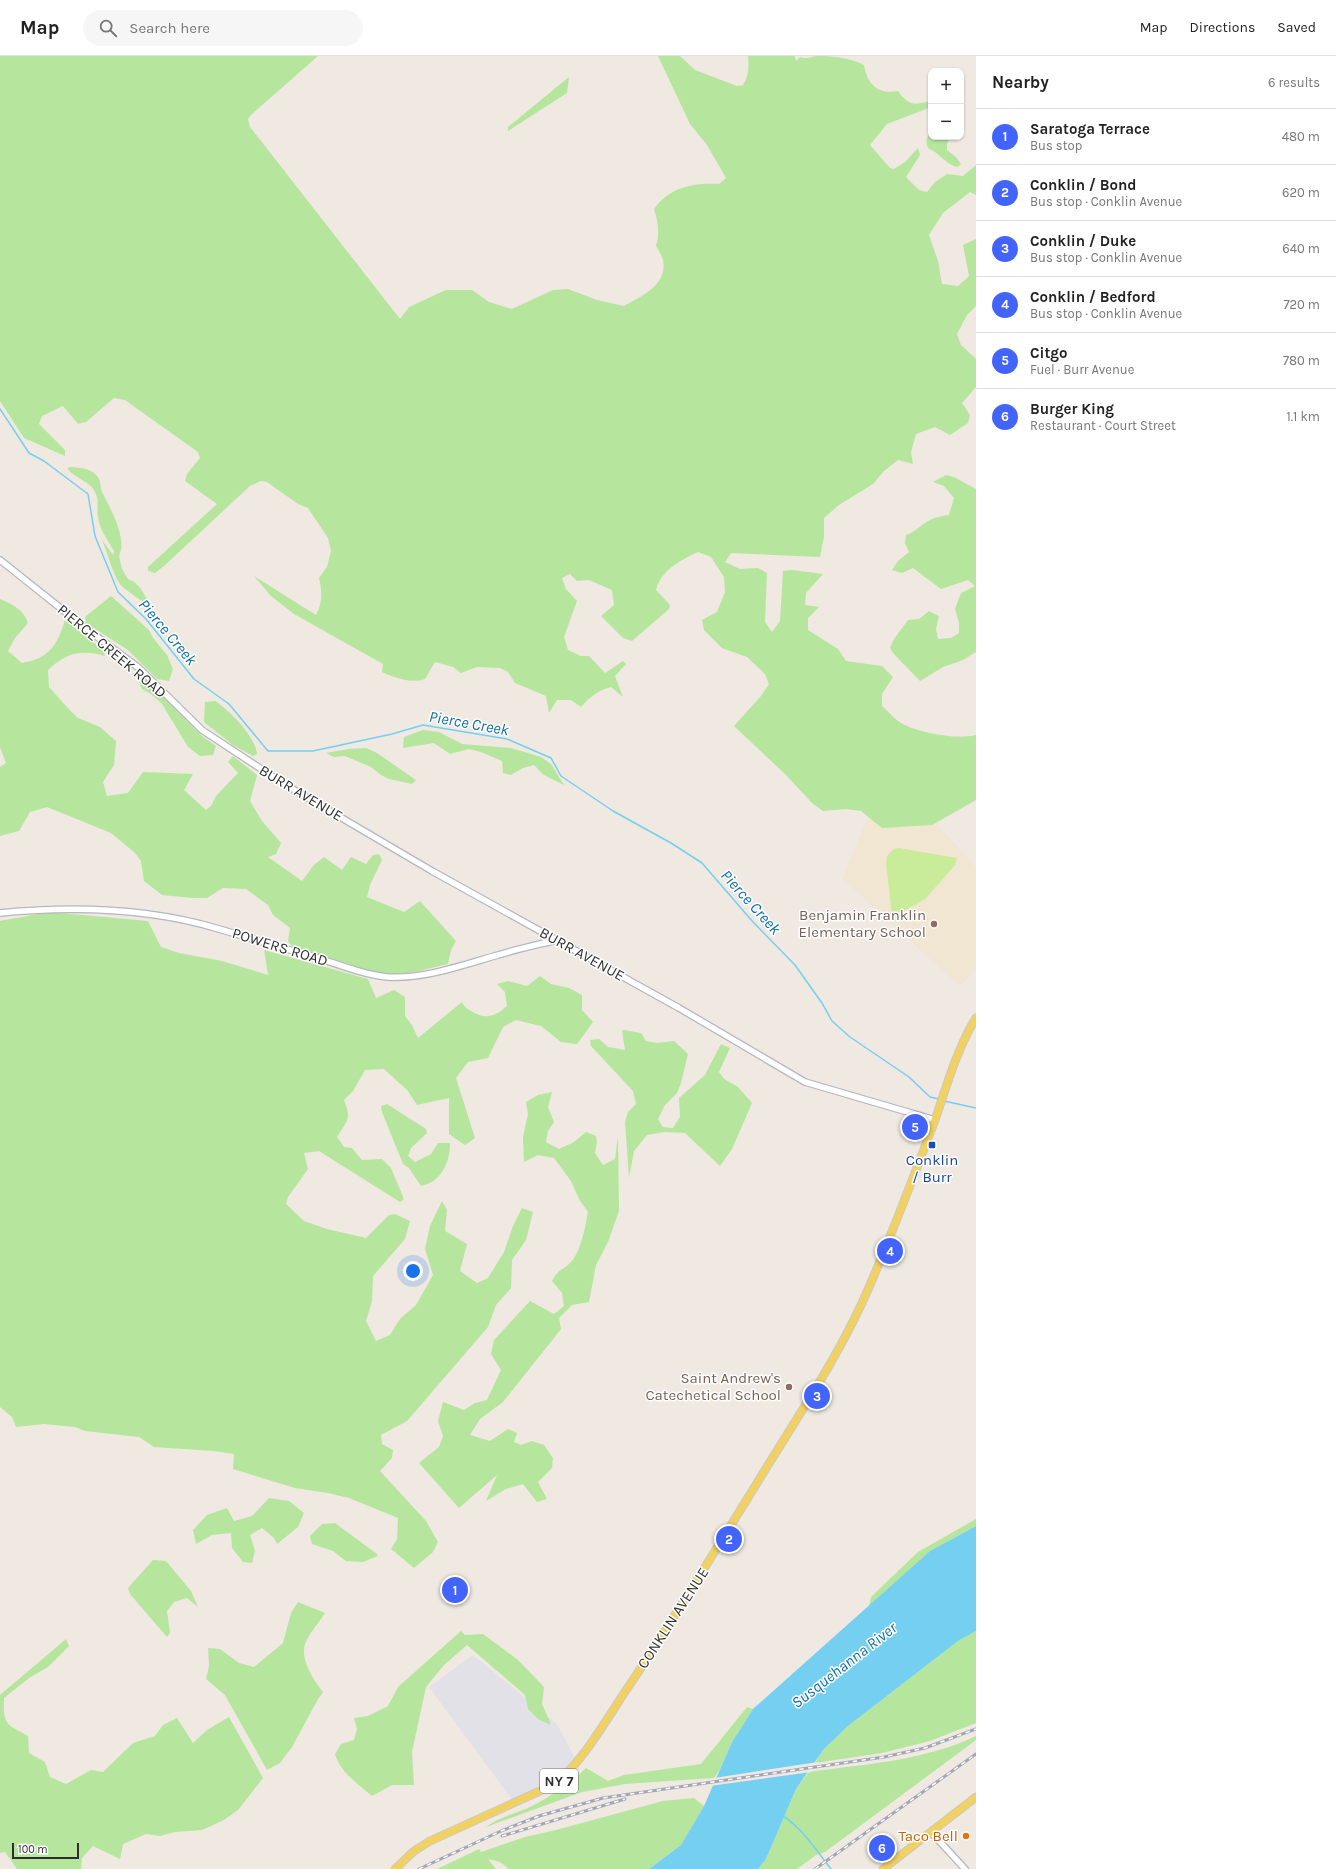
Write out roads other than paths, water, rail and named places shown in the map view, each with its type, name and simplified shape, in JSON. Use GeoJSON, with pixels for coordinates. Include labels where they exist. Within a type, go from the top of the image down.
{"type":"FeatureCollection","features":[{"type":"Feature","properties":{"kind":"main road","name":"CONKLIN AVENUE"},"geometry":{"type":"LineString","coordinates":[[394,1869],[414,1851],[430,1841],[553,1785],[566,1775],[577,1763],[673,1619],[836,1354],[869,1287],[935,1120],[968,1031],[976,1018]]}},
{"type":"Feature","properties":{"kind":"main road"},"geometry":{"type":"LineString","coordinates":[[883,1869],[976,1796]]}},
{"type":"Feature","properties":{"kind":"street","name":"PIERCE CREEK ROAD"},"geometry":{"type":"LineString","coordinates":[[0,560],[88,630],[139,668],[202,730],[242,757]]}},
{"type":"Feature","properties":{"kind":"street","name":"BURR AVENUE"},"geometry":{"type":"LineString","coordinates":[[242,757],[373,836],[679,1008],[805,1082],[935,1120]]}},
{"type":"Feature","properties":{"kind":"street","name":"POWERS ROAD"},"geometry":{"type":"LineString","coordinates":[[0,913],[41,909],[87,910],[179,919],[220,929],[361,971],[389,977],[442,970],[557,940]]}},
{"type":"Feature","properties":{"kind":"street"},"geometry":{"type":"LineString","coordinates":[[931,1832],[965,1869]]}},
{"type":"Feature","properties":{"kind":"water","name":"Susquehanna River"},"geometry":{"type":"Polygon","coordinates":[[[976,1526],[976,1631],[958,1641],[848,1726],[824,1749],[796,1789],[766,1859],[758,1869],[649,1869],[681,1845],[704,1806],[732,1742],[753,1709],[930,1551],[976,1526]]]}},
{"type":"Feature","properties":{"kind":"waterway","name":"Pierce Creek"},"geometry":{"type":"LineString","coordinates":[[0,409],[29,453],[44,461],[88,494],[95,536],[118,592],[146,619],[194,679],[229,704],[268,751],[313,751],[392,734],[423,725],[507,739],[551,758],[561,776],[613,811],[671,843],[702,863],[753,922],[795,965],[822,1003],[832,1021],[850,1037],[909,1077],[930,1097],[939,1099]]}},
{"type":"Feature","properties":{"kind":"waterway","name":"Pierce Creek"},"geometry":{"type":"LineString","coordinates":[[944,1101],[976,1108]]}},
{"type":"Feature","properties":{"kind":"waterway"},"geometry":{"type":"LineString","coordinates":[[783,1816],[803,1833],[831,1869]]}},
{"type":"Feature","properties":{"kind":"railway"},"geometry":{"type":"LineString","coordinates":[[419,1869],[501,1831],[539,1816],[603,1798],[884,1757],[925,1748],[976,1729]]}},
{"type":"Feature","properties":{"kind":"railway"},"geometry":{"type":"LineString","coordinates":[[815,1869],[976,1754]]}},
{"type":"Feature","properties":{"kind":"railway"},"geometry":{"type":"LineString","coordinates":[[502,1836],[625,1799]]}},
{"type":"Feature","properties":{"kind":"place","name":"Benjamin Franklin Elementary School"},"geometry":{"type":"Point","coordinates":[934,924]}},
{"type":"Feature","properties":{"kind":"place","name":"Citgo"},"geometry":{"type":"Point","coordinates":[915,1127]}},
{"type":"Feature","properties":{"kind":"place","name":"Conklin / Burr"},"geometry":{"type":"Point","coordinates":[932,1145]}},
{"type":"Feature","properties":{"kind":"place","name":"Conklin / Bedford"},"geometry":{"type":"Point","coordinates":[890,1251]}},
{"type":"Feature","properties":{"kind":"place","name":"Saint Andrew's Catechetical School"},"geometry":{"type":"Point","coordinates":[789,1387]}},
{"type":"Feature","properties":{"kind":"place","name":"Conklin / Duke"},"geometry":{"type":"Point","coordinates":[817,1396]}},
{"type":"Feature","properties":{"kind":"place","name":"Conklin / Bond"},"geometry":{"type":"Point","coordinates":[729,1539]}},
{"type":"Feature","properties":{"kind":"place","name":"Saratoga Terrace"},"geometry":{"type":"Point","coordinates":[455,1590]}},
{"type":"Feature","properties":{"kind":"place","name":"Taco Bell"},"geometry":{"type":"Point","coordinates":[966,1836]}},
{"type":"Feature","properties":{"kind":"place","name":"Burger King"},"geometry":{"type":"Point","coordinates":[882,1848]}}]}
